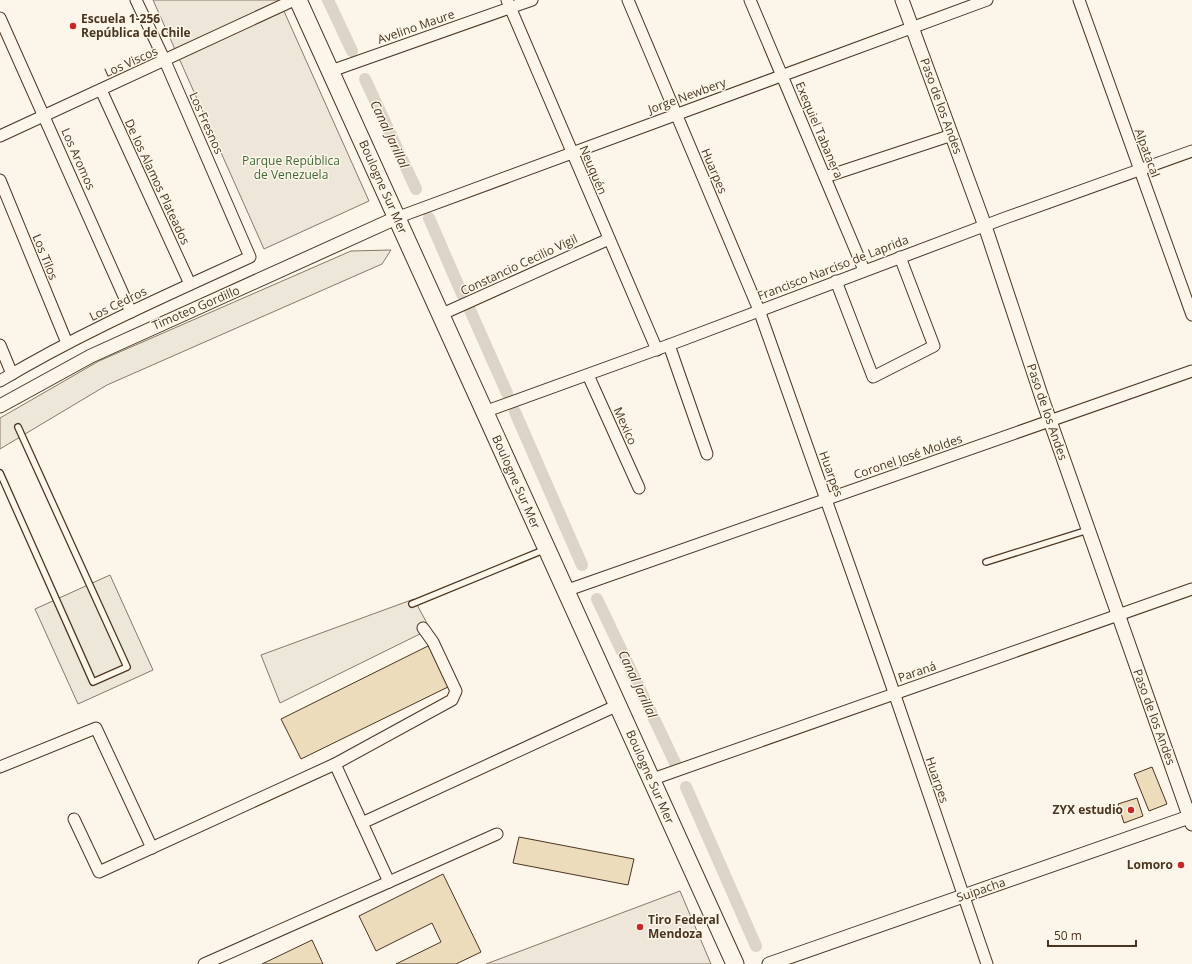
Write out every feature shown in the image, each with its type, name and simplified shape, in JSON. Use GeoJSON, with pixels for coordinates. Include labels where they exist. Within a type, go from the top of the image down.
{"type":"FeatureCollection","features":[{"type":"Feature","properties":{"kind":"main road","name":"Boulogne Sur Mer"},"geometry":{"type":"LineString","coordinates":[[298,0],[618,706],[733,964]]}},
{"type":"Feature","properties":{"kind":"street","name":"Los Fresnos"},"geometry":{"type":"LineString","coordinates":[[136,0],[165,62],[250,257]]}},
{"type":"Feature","properties":{"kind":"street","name":"Los Viscos"},"geometry":{"type":"LineString","coordinates":[[0,136],[165,62],[294,0]]}},
{"type":"Feature","properties":{"kind":"street","name":"Avelino Maure"},"geometry":{"type":"LineString","coordinates":[[331,71],[509,4],[532,0]]}},
{"type":"Feature","properties":{"kind":"street","name":"Huarpes"},"geometry":{"type":"LineString","coordinates":[[628,0],[758,310],[894,694],[987,964]]}},
{"type":"Feature","properties":{"kind":"street","name":"Exequiel Tabanera"},"geometry":{"type":"LineString","coordinates":[[750,0],[864,270]]}},
{"type":"Feature","properties":{"kind":"street","name":"Paso de los Andes"},"geometry":{"type":"LineString","coordinates":[[902,0],[985,226],[1050,421],[1191,819]]}},
{"type":"Feature","properties":{"kind":"street","name":"Jorge Newbery"},"geometry":{"type":"LineString","coordinates":[[396,218],[988,0]]}},
{"type":"Feature","properties":{"kind":"street","name":"Alpatacal"},"geometry":{"type":"LineString","coordinates":[[1079,0],[1192,315]]}},
{"type":"Feature","properties":{"kind":"street","name":"Neuquén"},"geometry":{"type":"LineString","coordinates":[[509,4],[608,239],[657,350]]}},
{"type":"Feature","properties":{"kind":"street","name":"Los Aromos"},"geometry":{"type":"LineString","coordinates":[[0,18],[130,312]]}},
{"type":"Feature","properties":{"kind":"street","name":"De los Alamos Plateados"},"geometry":{"type":"LineString","coordinates":[[101,90],[190,284]]}},
{"type":"Feature","properties":{"kind":"street"},"geometry":{"type":"LineString","coordinates":[[825,177],[952,135]]}},
{"type":"Feature","properties":{"kind":"street","name":"Francisco Narciso de Laprida"},"geometry":{"type":"LineString","coordinates":[[484,412],[657,350],[864,270],[1192,151]]}},
{"type":"Feature","properties":{"kind":"street","name":"Los Tilos"},"geometry":{"type":"LineString","coordinates":[[0,180],[67,343]]}},
{"type":"Feature","properties":{"kind":"street","name":"Timoteo Gordillo"},"geometry":{"type":"LineString","coordinates":[[0,406],[91,356],[396,218]]}},
{"type":"Feature","properties":{"kind":"street","name":"Constancio Cecilio Vigil"},"geometry":{"type":"LineString","coordinates":[[440,315],[608,239]]}},
{"type":"Feature","properties":{"kind":"street","name":"Los Cedros"},"geometry":{"type":"LineString","coordinates":[[0,381],[67,343],[130,312],[250,257]]}},
{"type":"Feature","properties":{"kind":"street"},"geometry":{"type":"LineString","coordinates":[[836,281],[873,378],[934,346],[900,257]]}},
{"type":"Feature","properties":{"kind":"street"},"geometry":{"type":"LineString","coordinates":[[0,345],[12,374]]}},
{"type":"Feature","properties":{"kind":"street"},"geometry":{"type":"LineString","coordinates":[[670,345],[707,454]]}},
{"type":"Feature","properties":{"kind":"street","name":"Coronel José Moldes"},"geometry":{"type":"LineString","coordinates":[[565,591],[1192,371]]}},
{"type":"Feature","properties":{"kind":"street","name":"Mexico"},"geometry":{"type":"LineString","coordinates":[[588,375],[638,488]]}},
{"type":"Feature","properties":{"kind":"street","name":"Paraná"},"geometry":{"type":"LineString","coordinates":[[650,780],[1192,589]]}},
{"type":"Feature","properties":{"kind":"street"},"geometry":{"type":"LineString","coordinates":[[74,819],[98,872],[335,764],[452,700],[456,691],[433,642],[424,628]]}},
{"type":"Feature","properties":{"kind":"street"},"geometry":{"type":"LineString","coordinates":[[362,824],[618,706]]}},
{"type":"Feature","properties":{"kind":"street"},"geometry":{"type":"LineString","coordinates":[[0,767],[96,728],[152,848]]}},
{"type":"Feature","properties":{"kind":"street"},"geometry":{"type":"LineString","coordinates":[[335,764],[389,882]]}},
{"type":"Feature","properties":{"kind":"street","name":"Suipacha"},"geometry":{"type":"LineString","coordinates":[[769,964],[1191,819]]}},
{"type":"Feature","properties":{"kind":"street"},"geometry":{"type":"LineString","coordinates":[[204,964],[498,834]]}},
{"type":"Feature","properties":{"kind":"lane"},"geometry":{"type":"LineString","coordinates":[[0,473],[93,682],[127,667],[18,427]]}},
{"type":"Feature","properties":{"kind":"lane"},"geometry":{"type":"LineString","coordinates":[[986,562],[1088,530]]}},
{"type":"Feature","properties":{"kind":"lane"},"geometry":{"type":"LineString","coordinates":[[412,604],[546,549]]}},
{"type":"Feature","properties":{"kind":"green space","name":"Parque República de Venezuela"},"geometry":{"type":"Polygon","coordinates":[[[153,0],[279,0],[369,201],[264,249],[153,0]]]}},
{"type":"Feature","properties":{"kind":"green space","name":"Tiro Federal Mendoza"},"geometry":{"type":"Polygon","coordinates":[[[680,891],[711,964],[486,964],[680,891]]]}},
{"type":"Feature","properties":{"kind":"shaded area"},"geometry":{"type":"Polygon","coordinates":[[[391,250],[382,264],[107,385],[0,449],[0,418],[99,361],[351,251],[391,250]]]}},
{"type":"Feature","properties":{"kind":"shaded area"},"geometry":{"type":"Polygon","coordinates":[[[110,575],[153,670],[78,704],[35,609],[110,575]]]}},
{"type":"Feature","properties":{"kind":"shaded area"},"geometry":{"type":"Polygon","coordinates":[[[414,599],[430,629],[280,703],[261,655],[414,599]]]}},
{"type":"Feature","properties":{"kind":"building"},"geometry":{"type":"Polygon","coordinates":[[[430,645],[450,686],[301,759],[281,719],[430,645]]]}},
{"type":"Feature","properties":{"kind":"building"},"geometry":{"type":"Polygon","coordinates":[[[1152,767],[1167,804],[1149,811],[1134,774],[1152,767]]]}},
{"type":"Feature","properties":{"kind":"building","name":"ZYX estudio"},"geometry":{"type":"Polygon","coordinates":[[[1137,798],[1143,816],[1124,823],[1118,804],[1137,798]]]}},
{"type":"Feature","properties":{"kind":"building"},"geometry":{"type":"Polygon","coordinates":[[[519,837],[634,859],[628,885],[513,863],[519,837]]]}},
{"type":"Feature","properties":{"kind":"building"},"geometry":{"type":"Polygon","coordinates":[[[443,874],[481,952],[456,964],[396,964],[441,942],[432,923],[376,951],[359,916],[443,874]]]}},
{"type":"Feature","properties":{"kind":"building"},"geometry":{"type":"Polygon","coordinates":[[[312,940],[323,964],[262,964],[312,940]]]}},
{"type":"Feature","properties":{"kind":"waterway","name":"Canal Jarillal"},"geometry":{"type":"LineString","coordinates":[[328,0],[352,51]]}},
{"type":"Feature","properties":{"kind":"waterway","name":"Canal Jarillal"},"geometry":{"type":"LineString","coordinates":[[365,79],[416,189]]}},
{"type":"Feature","properties":{"kind":"waterway","name":"Canal Jarillal"},"geometry":{"type":"LineString","coordinates":[[429,218],[462,294]]}},
{"type":"Feature","properties":{"kind":"waterway","name":"Canal Jarillal"},"geometry":{"type":"LineString","coordinates":[[470,310],[507,393]]}},
{"type":"Feature","properties":{"kind":"waterway","name":"Canal Jarillal"},"geometry":{"type":"LineString","coordinates":[[515,412],[582,565]]}},
{"type":"Feature","properties":{"kind":"waterway","name":"Canal Jarillal"},"geometry":{"type":"LineString","coordinates":[[597,599],[678,769]]}},
{"type":"Feature","properties":{"kind":"waterway","name":"Canal Jarillal"},"geometry":{"type":"LineString","coordinates":[[686,787],[756,946]]}},
{"type":"Feature","properties":{"kind":"place","name":"Escuela 1-256 República de Chile"},"geometry":{"type":"Point","coordinates":[73,26]}},
{"type":"Feature","properties":{"kind":"place","name":"ZYX estudio"},"geometry":{"type":"Point","coordinates":[1131,810]}},
{"type":"Feature","properties":{"kind":"place","name":"Lomoro"},"geometry":{"type":"Point","coordinates":[1181,865]}},
{"type":"Feature","properties":{"kind":"place","name":"Tiro Federal Mendoza"},"geometry":{"type":"Point","coordinates":[640,927]}}]}
